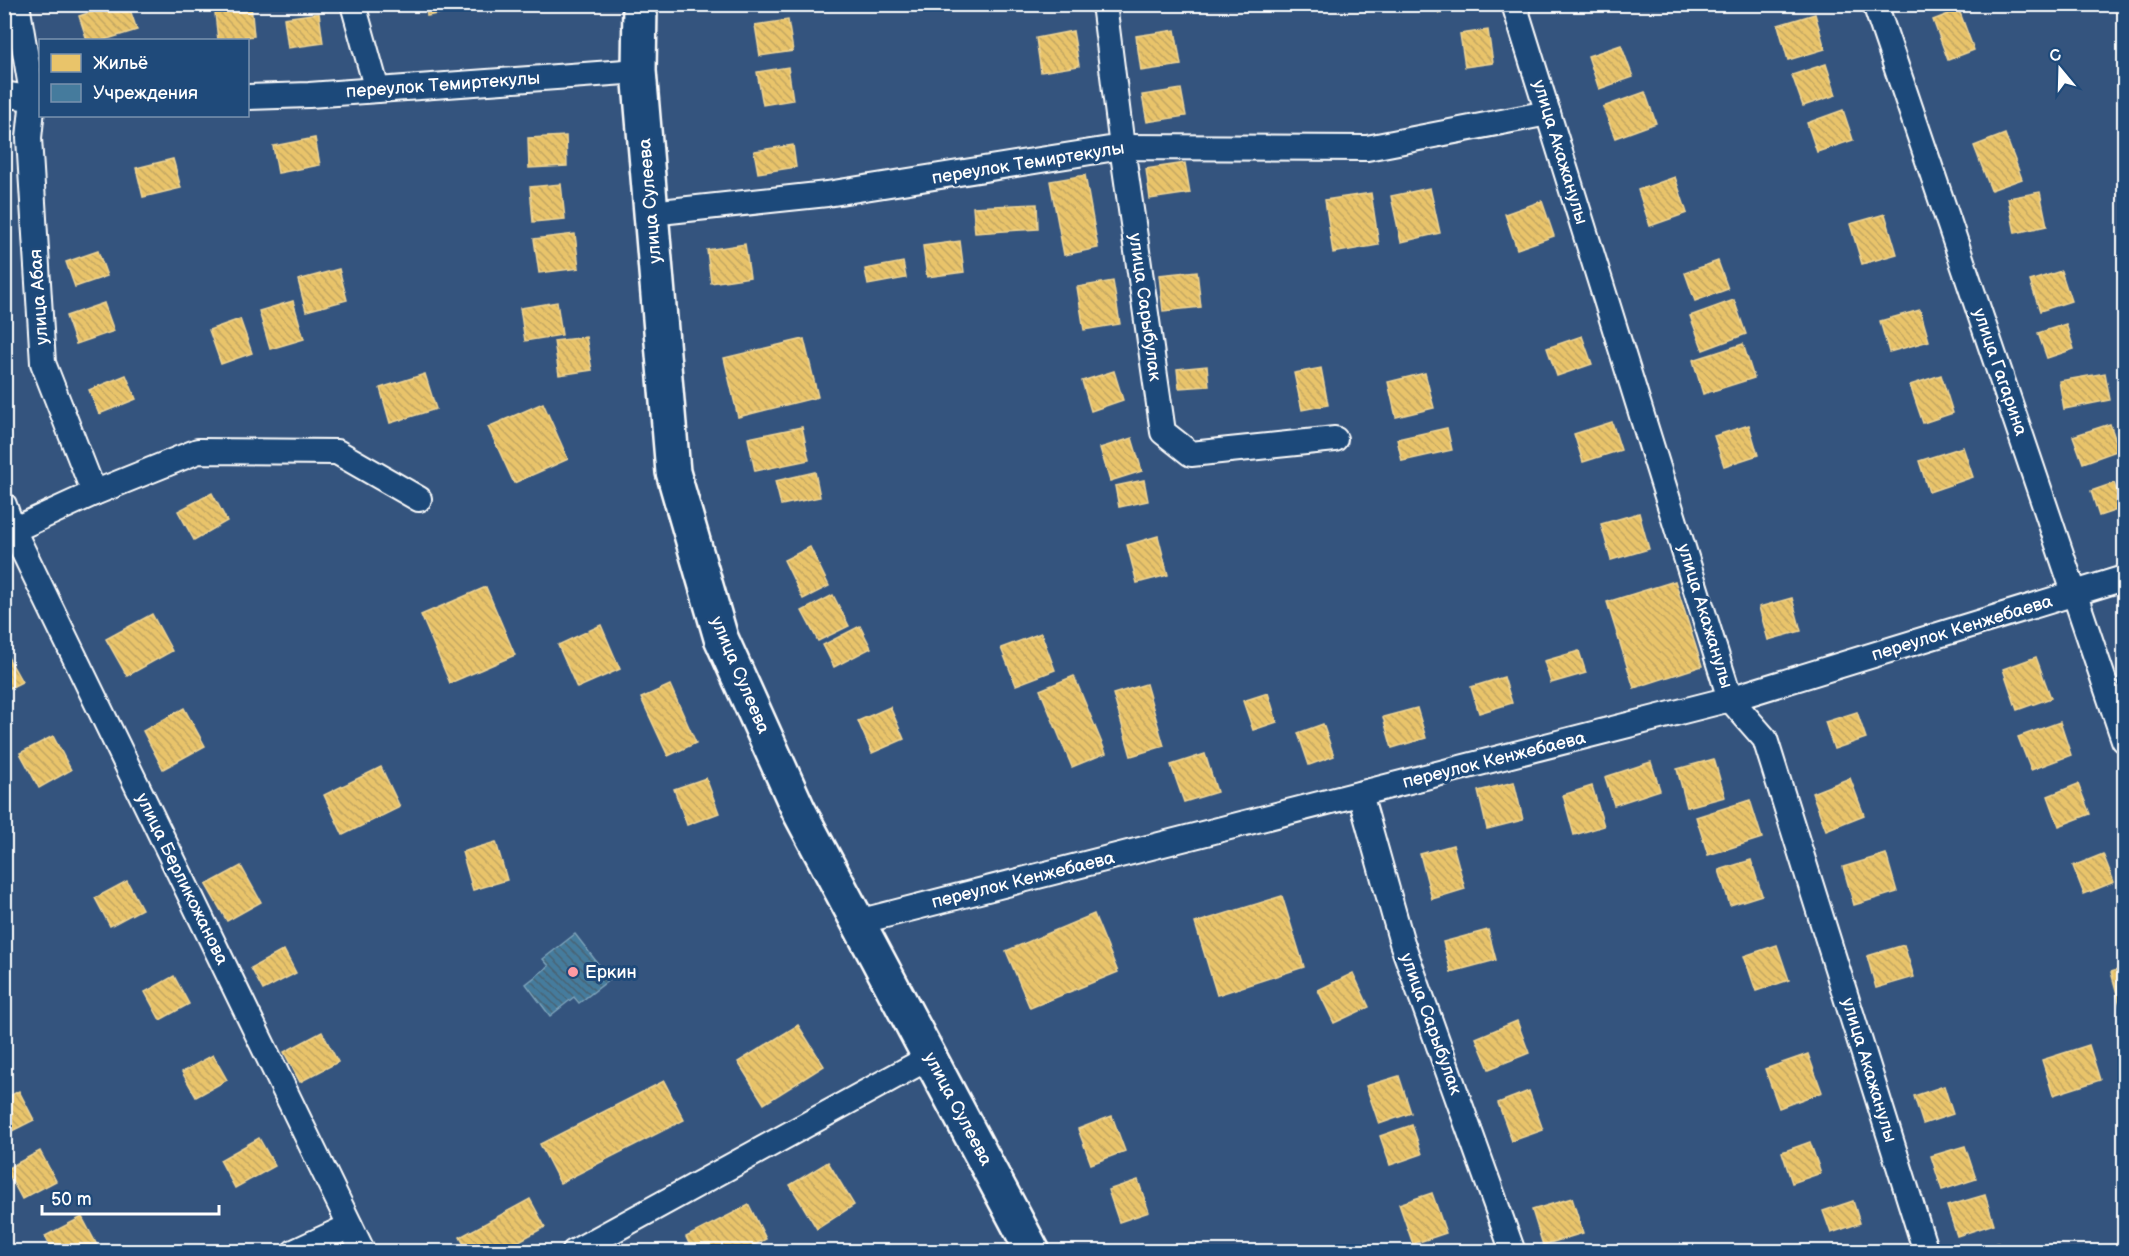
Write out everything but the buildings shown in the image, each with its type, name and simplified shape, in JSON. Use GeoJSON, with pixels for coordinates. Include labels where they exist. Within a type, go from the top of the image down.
{"type":"FeatureCollection","features":[{"type":"Feature","properties":{"kind":"main road","name":"улица Сулеева"},"geometry":{"type":"LineString","coordinates":[[640,4],[639,71],[673,472],[722,638],[799,811],[1033,1251]]}},
{"type":"Feature","properties":{"kind":"street","name":"улица Абая"},"geometry":{"type":"LineString","coordinates":[[17,4],[37,100],[29,138],[43,363],[94,493]]}},
{"type":"Feature","properties":{"kind":"street"},"geometry":{"type":"LineString","coordinates":[[353,4],[377,90]]}},
{"type":"Feature","properties":{"kind":"street","name":"улица Сарыбулак"},"geometry":{"type":"LineString","coordinates":[[1104,4],[1163,432],[1191,454],[1335,439]]}},
{"type":"Feature","properties":{"kind":"street","name":"улица Акажанулы"},"geometry":{"type":"LineString","coordinates":[[1514,4],[1730,699],[1765,739],[1926,1251]]}},
{"type":"Feature","properties":{"kind":"street","name":"улица Гагарина"},"geometry":{"type":"LineString","coordinates":[[1875,4],[2124,740]]}},
{"type":"Feature","properties":{"kind":"street","name":"переулок Темиртекулы"},"geometry":{"type":"LineString","coordinates":[[249,97],[639,71]]}},
{"type":"Feature","properties":{"kind":"street"},"geometry":{"type":"LineString","coordinates":[[4,94],[37,100]]}},
{"type":"Feature","properties":{"kind":"street","name":"переулок Темиртекулы"},"geometry":{"type":"LineString","coordinates":[[651,213],[827,194],[1122,147],[1367,148],[1548,113]]}},
{"type":"Feature","properties":{"kind":"street"},"geometry":{"type":"LineString","coordinates":[[13,530],[94,493],[198,451],[337,452],[419,499]]}},
{"type":"Feature","properties":{"kind":"street","name":"улица Берликожанова"},"geometry":{"type":"LineString","coordinates":[[4,505],[13,530],[363,1251]]}},
{"type":"Feature","properties":{"kind":"street","name":"переулок Кенжебаева"},"geometry":{"type":"LineString","coordinates":[[858,922],[1730,699],[2124,578]]}},
{"type":"Feature","properties":{"kind":"street","name":"улица Сарыбулак"},"geometry":{"type":"LineString","coordinates":[[1360,794],[1402,943],[1513,1251]]}},
{"type":"Feature","properties":{"kind":"street"},"geometry":{"type":"LineString","coordinates":[[574,1251],[930,1057]]}},
{"type":"Feature","properties":{"kind":"street"},"geometry":{"type":"LineString","coordinates":[[294,1251],[350,1226]]}},
{"type":"Feature","properties":{"kind":"place","name":"Еркин"},"geometry":{"type":"Point","coordinates":[573,972]}}]}
